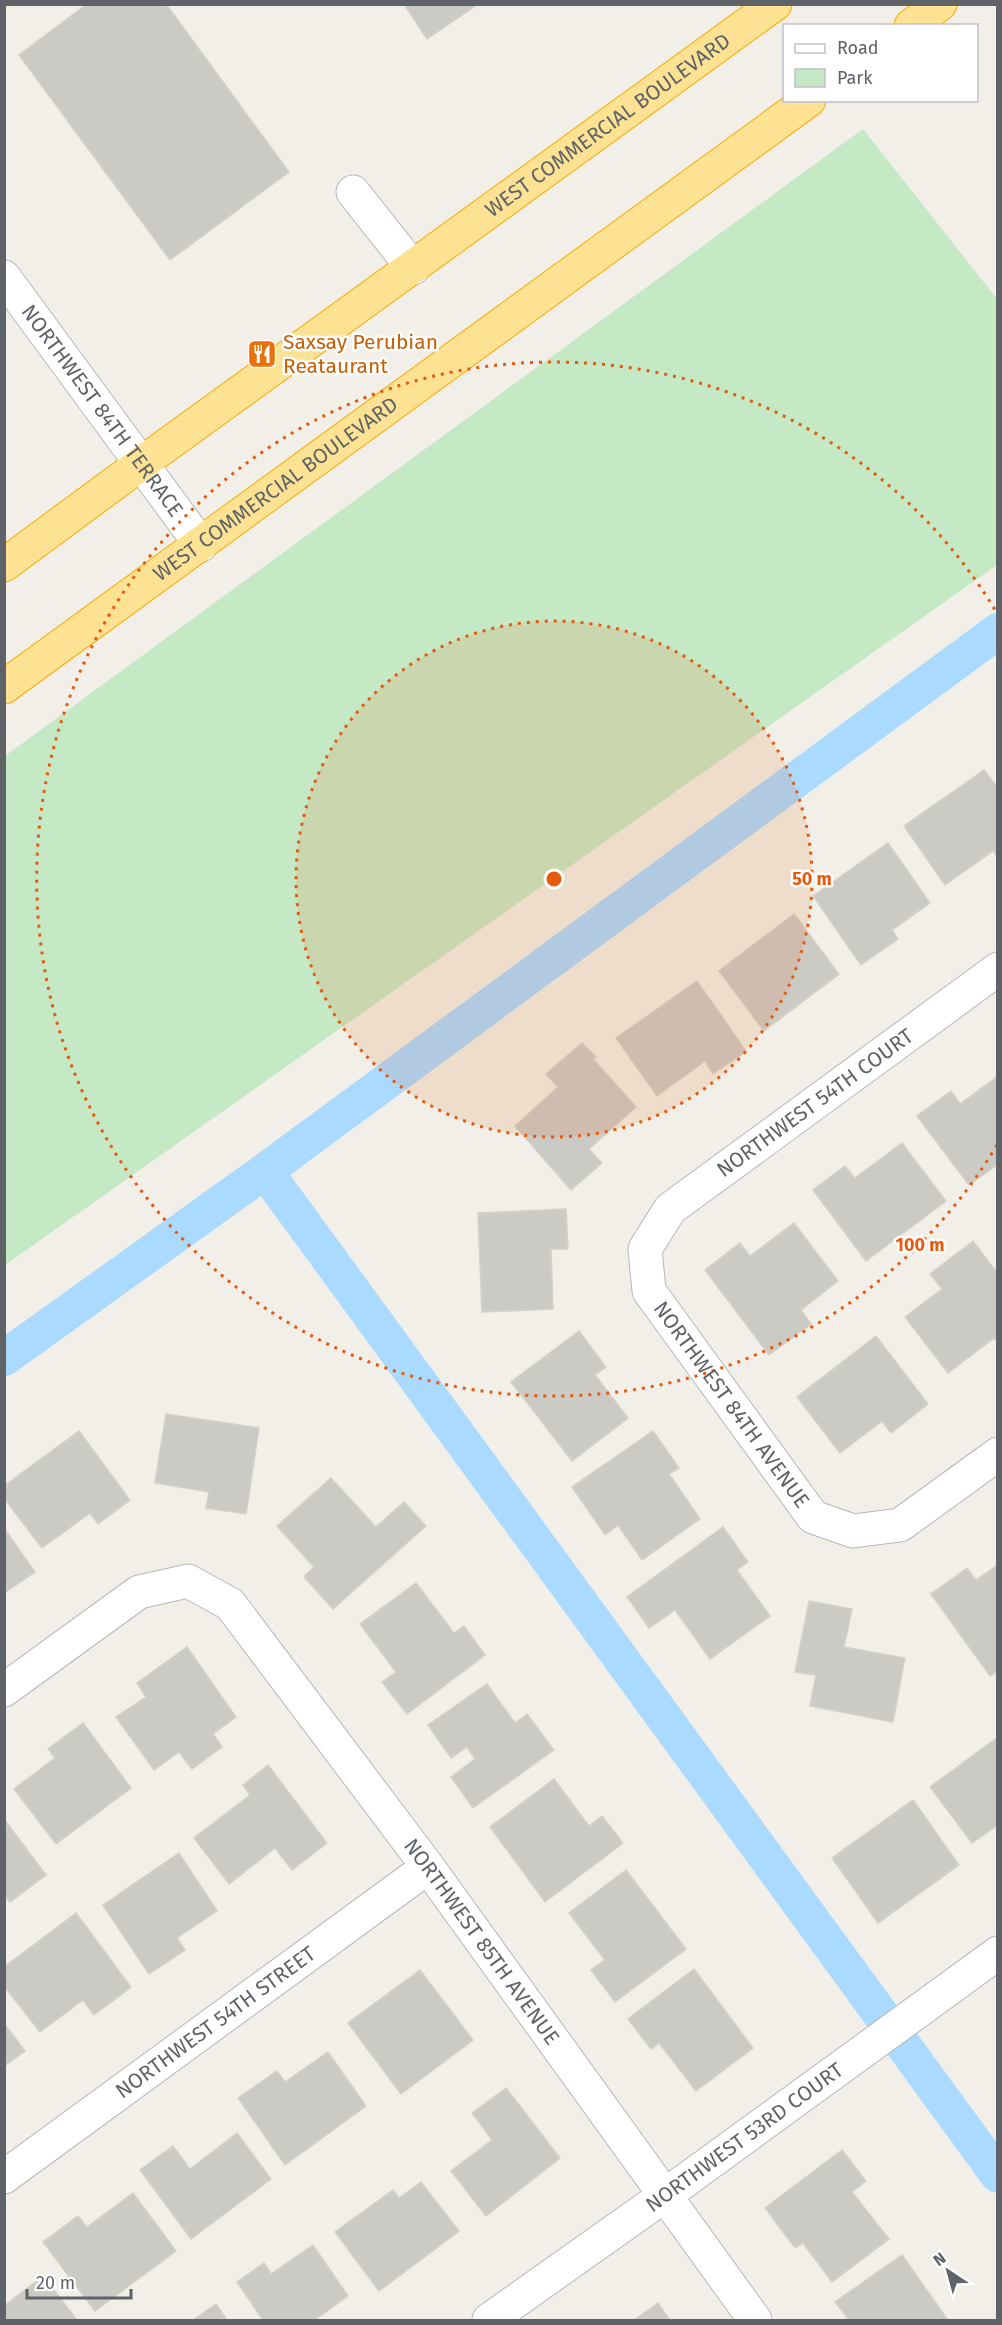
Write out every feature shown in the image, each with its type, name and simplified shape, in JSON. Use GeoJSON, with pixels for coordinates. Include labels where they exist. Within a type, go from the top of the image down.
{"type":"FeatureCollection","features":[{"type":"Feature","properties":{"kind":"highway","name":"WEST COMMERCIAL BOULEVARD"},"geometry":{"type":"LineString","coordinates":[[4,565],[775,4]]}},
{"type":"Feature","properties":{"kind":"highway"},"geometry":{"type":"LineString","coordinates":[[914,24],[940,4]]}},
{"type":"Feature","properties":{"kind":"highway","name":"WEST COMMERCIAL BOULEVARD"},"geometry":{"type":"LineString","coordinates":[[4,687],[806,102]]}},
{"type":"Feature","properties":{"kind":"street"},"geometry":{"type":"LineString","coordinates":[[353,192],[413,268]]}},
{"type":"Feature","properties":{"kind":"street","name":"NORTHWEST 84TH TERRACE"},"geometry":{"type":"LineString","coordinates":[[4,277],[201,545]]}},
{"type":"Feature","properties":{"kind":"street","name":"NORTHWEST 54TH COURT"},"geometry":{"type":"LineString","coordinates":[[645,1249],[670,1209],[998,969]]}},
{"type":"Feature","properties":{"kind":"street","name":"NORTHWEST 84TH AVENUE"},"geometry":{"type":"LineString","coordinates":[[645,1249],[649,1291],[813,1517],[853,1531],[900,1525],[998,1454]]}},
{"type":"Feature","properties":{"kind":"street","name":"NORTHWEST 85TH AVENUE"},"geometry":{"type":"LineString","coordinates":[[4,1690],[139,1592],[188,1581],[230,1604],[428,1867],[755,2320]]}},
{"type":"Feature","properties":{"kind":"street","name":"NORTHWEST 54TH STREET"},"geometry":{"type":"LineString","coordinates":[[4,2177],[428,1867]]}},
{"type":"Feature","properties":{"kind":"street","name":"NORTHWEST 53RD COURT"},"geometry":{"type":"LineString","coordinates":[[489,2320],[998,1953]]}},
{"type":"Feature","properties":{"kind":"green space"},"geometry":{"type":"Polygon","coordinates":[[[863,129],[997,299],[997,565],[5,1265],[5,756],[863,129]]]}},
{"type":"Feature","properties":{"kind":"building"},"geometry":{"type":"Polygon","coordinates":[[[87,4],[166,4],[289,172],[170,260],[19,55],[87,4]]]}},
{"type":"Feature","properties":{"kind":"building"},"geometry":{"type":"Polygon","coordinates":[[[404,4],[478,4],[427,39],[404,4]]]}},
{"type":"Feature","properties":{"kind":"building"},"geometry":{"type":"Polygon","coordinates":[[[984,770],[998,788],[998,857],[993,851],[945,885],[904,826],[984,770]]]}},
{"type":"Feature","properties":{"kind":"building"},"geometry":{"type":"Polygon","coordinates":[[[888,843],[930,903],[892,930],[898,939],[861,965],[813,896],[888,843]]]}},
{"type":"Feature","properties":{"kind":"building"},"geometry":{"type":"Polygon","coordinates":[[[794,914],[839,974],[764,1031],[719,971],[794,914]]]}},
{"type":"Feature","properties":{"kind":"building"},"geometry":{"type":"Polygon","coordinates":[[[697,981],[746,1051],[713,1074],[705,1061],[657,1096],[616,1038],[697,981]]]}},
{"type":"Feature","properties":{"kind":"building"},"geometry":{"type":"Polygon","coordinates":[[[582,1043],[596,1057],[593,1059],[636,1107],[589,1149],[602,1163],[571,1190],[515,1126],[558,1087],[546,1074],[582,1043]]]}},
{"type":"Feature","properties":{"kind":"building"},"geometry":{"type":"Polygon","coordinates":[[[998,1076],[998,1164],[969,1185],[917,1116],[951,1091],[960,1104],[998,1076]]]}},
{"type":"Feature","properties":{"kind":"building"},"geometry":{"type":"Polygon","coordinates":[[[902,1143],[946,1201],[866,1261],[813,1190],[845,1166],[855,1178],[902,1143]]]}},
{"type":"Feature","properties":{"kind":"building"},"geometry":{"type":"Polygon","coordinates":[[[566,1209],[568,1249],[551,1249],[553,1309],[482,1312],[478,1213],[566,1209]]]}},
{"type":"Feature","properties":{"kind":"building"},"geometry":{"type":"Polygon","coordinates":[[[794,1223],[838,1281],[801,1310],[811,1324],[769,1355],[705,1270],[740,1243],[750,1256],[794,1223]]]}},
{"type":"Feature","properties":{"kind":"building"},"geometry":{"type":"Polygon","coordinates":[[[973,1241],[998,1274],[998,1343],[994,1338],[948,1373],[905,1317],[942,1289],[930,1274],[973,1241]]]}},
{"type":"Feature","properties":{"kind":"building"},"geometry":{"type":"Polygon","coordinates":[[[579,1331],[606,1367],[595,1375],[628,1418],[572,1461],[511,1382],[579,1331]]]}},
{"type":"Feature","properties":{"kind":"building"},"geometry":{"type":"Polygon","coordinates":[[[876,1336],[928,1404],[891,1433],[882,1421],[840,1453],[797,1397],[876,1336]]]}},
{"type":"Feature","properties":{"kind":"building"},"geometry":{"type":"Polygon","coordinates":[[[166,1414],[259,1428],[246,1514],[206,1508],[209,1492],[155,1483],[166,1414]]]}},
{"type":"Feature","properties":{"kind":"building"},"geometry":{"type":"Polygon","coordinates":[[[79,1431],[130,1500],[98,1524],[90,1513],[42,1548],[4,1498],[4,1486],[79,1431]]]}},
{"type":"Feature","properties":{"kind":"building"},"geometry":{"type":"Polygon","coordinates":[[[653,1431],[679,1468],[669,1474],[700,1519],[642,1560],[618,1525],[605,1535],[572,1487],[653,1431]]]}},
{"type":"Feature","properties":{"kind":"building"},"geometry":{"type":"Polygon","coordinates":[[[331,1478],[376,1527],[404,1502],[426,1526],[333,1609],[304,1577],[314,1567],[277,1526],[331,1478]]]}},
{"type":"Feature","properties":{"kind":"building"},"geometry":{"type":"Polygon","coordinates":[[[723,1527],[748,1562],[737,1570],[770,1616],[710,1659],[675,1610],[649,1628],[627,1597],[723,1527]]]}},
{"type":"Feature","properties":{"kind":"building"},"geometry":{"type":"Polygon","coordinates":[[[4,1528],[35,1572],[4,1593],[4,1528]]]}},
{"type":"Feature","properties":{"kind":"building"},"geometry":{"type":"Polygon","coordinates":[[[998,1565],[998,1671],[990,1676],[931,1594],[967,1568],[976,1580],[998,1565]]]}},
{"type":"Feature","properties":{"kind":"building"},"geometry":{"type":"Polygon","coordinates":[[[416,1583],[454,1633],[464,1626],[485,1655],[407,1714],[382,1682],[396,1672],[360,1624],[416,1583]]]}},
{"type":"Feature","properties":{"kind":"building"},"geometry":{"type":"Polygon","coordinates":[[[809,1601],[852,1609],[844,1647],[905,1658],[893,1722],[810,1706],[816,1675],[795,1672],[809,1601]]]}},
{"type":"Feature","properties":{"kind":"building"},"geometry":{"type":"Polygon","coordinates":[[[187,1647],[236,1717],[213,1734],[222,1747],[192,1769],[179,1752],[154,1770],[116,1717],[146,1697],[137,1683],[187,1647]]]}},
{"type":"Feature","properties":{"kind":"building"},"geometry":{"type":"Polygon","coordinates":[[[487,1684],[515,1723],[527,1714],[554,1750],[473,1808],[451,1777],[475,1759],[467,1747],[451,1758],[428,1725],[487,1684]]]}},
{"type":"Feature","properties":{"kind":"building"},"geometry":{"type":"Polygon","coordinates":[[[83,1723],[131,1788],[56,1844],[14,1789],[55,1758],[48,1749],[83,1723]]]}},
{"type":"Feature","properties":{"kind":"building"},"geometry":{"type":"Polygon","coordinates":[[[998,1737],[998,1825],[972,1843],[930,1787],[998,1737]]]}},
{"type":"Feature","properties":{"kind":"building"},"geometry":{"type":"Polygon","coordinates":[[[268,1765],[327,1843],[292,1870],[275,1848],[229,1884],[194,1838],[250,1795],[243,1785],[268,1765]]]}},
{"type":"Feature","properties":{"kind":"building"},"geometry":{"type":"Polygon","coordinates":[[[554,1779],[589,1826],[602,1816],[623,1843],[545,1902],[490,1827],[554,1779]]]}},
{"type":"Feature","properties":{"kind":"building"},"geometry":{"type":"Polygon","coordinates":[[[913,1800],[959,1865],[878,1923],[832,1858],[913,1800]]]}},
{"type":"Feature","properties":{"kind":"building"},"geometry":{"type":"Polygon","coordinates":[[[4,1819],[46,1875],[10,1902],[4,1895],[4,1819]]]}},
{"type":"Feature","properties":{"kind":"building"},"geometry":{"type":"Polygon","coordinates":[[[179,1853],[217,1911],[177,1938],[185,1950],[149,1974],[103,1905],[179,1853]]]}},
{"type":"Feature","properties":{"kind":"building"},"geometry":{"type":"Polygon","coordinates":[[[626,1870],[686,1949],[615,2002],[591,1970],[605,1960],[569,1913],[626,1870]]]}},
{"type":"Feature","properties":{"kind":"building"},"geometry":{"type":"Polygon","coordinates":[[[76,1913],[131,1987],[94,2015],[83,2000],[40,2032],[4,1986],[4,1967],[76,1913]]]}},
{"type":"Feature","properties":{"kind":"building"},"geometry":{"type":"Polygon","coordinates":[[[694,1969],[753,2048],[696,2091],[659,2043],[651,2049],[628,2019],[694,1969]]]}},
{"type":"Feature","properties":{"kind":"building"},"geometry":{"type":"Polygon","coordinates":[[[420,1970],[473,2040],[401,2094],[348,2023],[420,1970]]]}},
{"type":"Feature","properties":{"kind":"building"},"geometry":{"type":"Polygon","coordinates":[[[4,2023],[25,2051],[4,2066],[4,2023]]]}},
{"type":"Feature","properties":{"kind":"building"},"geometry":{"type":"Polygon","coordinates":[[[328,2052],[366,2106],[285,2165],[238,2098],[277,2071],[285,2082],[328,2052]]]}},
{"type":"Feature","properties":{"kind":"building"},"geometry":{"type":"Polygon","coordinates":[[[506,2088],[560,2158],[486,2216],[451,2171],[492,2140],[472,2113],[506,2088]]]}},
{"type":"Feature","properties":{"kind":"building"},"geometry":{"type":"Polygon","coordinates":[[[237,2133],[271,2179],[191,2239],[140,2170],[173,2146],[190,2169],[237,2133]]]}},
{"type":"Feature","properties":{"kind":"building"},"geometry":{"type":"Polygon","coordinates":[[[842,2150],[866,2181],[852,2192],[889,2239],[832,2282],[803,2243],[795,2248],[765,2208],[842,2150]]]}},
{"type":"Feature","properties":{"kind":"building"},"geometry":{"type":"Polygon","coordinates":[[[421,2182],[459,2231],[379,2291],[335,2232],[393,2190],[399,2198],[421,2182]]]}},
{"type":"Feature","properties":{"kind":"building"},"geometry":{"type":"Polygon","coordinates":[[[133,2193],[176,2251],[95,2311],[43,2242],[78,2216],[87,2227],[133,2193]]]}},
{"type":"Feature","properties":{"kind":"building"},"geometry":{"type":"Polygon","coordinates":[[[313,2245],[348,2296],[317,2320],[263,2320],[237,2282],[264,2263],[271,2274],[313,2245]]]}},
{"type":"Feature","properties":{"kind":"building"},"geometry":{"type":"Polygon","coordinates":[[[902,2255],[948,2320],[849,2320],[835,2302],[902,2255]]]}},
{"type":"Feature","properties":{"kind":"building"},"geometry":{"type":"Polygon","coordinates":[[[43,2276],[77,2320],[4,2320],[4,2306],[43,2276]]]}},
{"type":"Feature","properties":{"kind":"building"},"geometry":{"type":"Polygon","coordinates":[[[658,2303],[670,2320],[634,2320],[658,2303]]]}},
{"type":"Feature","properties":{"kind":"building"},"geometry":{"type":"Polygon","coordinates":[[[216,2304],[227,2320],[193,2320],[216,2304]]]}},
{"type":"Feature","properties":{"kind":"waterway"},"geometry":{"type":"LineString","coordinates":[[4,1358],[265,1171],[998,631]]}},
{"type":"Feature","properties":{"kind":"waterway"},"geometry":{"type":"LineString","coordinates":[[265,1171],[998,2175]]}},
{"type":"Feature","properties":{"kind":"place","name":"Saxsay Perubian Reataurant"},"geometry":{"type":"Point","coordinates":[262,354]}}]}
